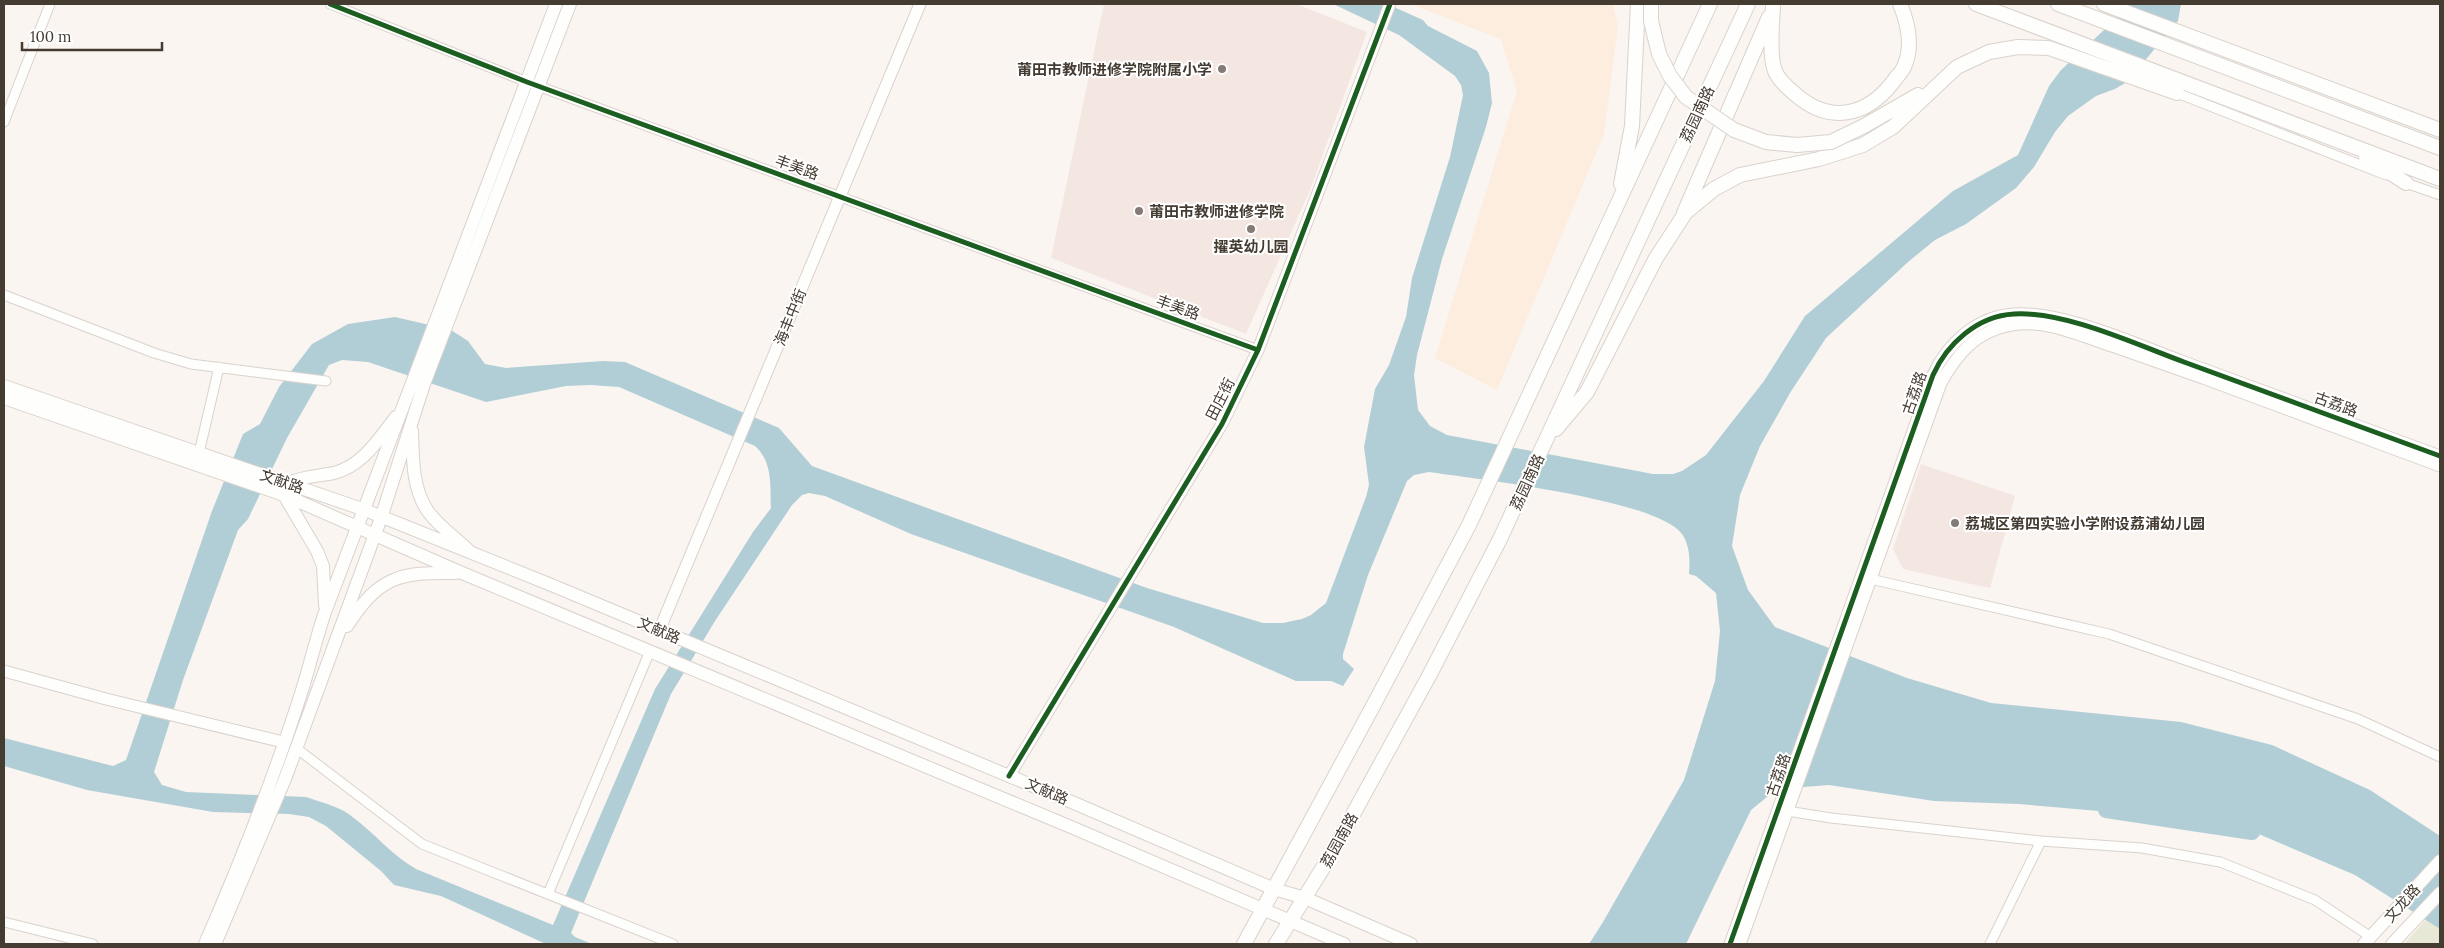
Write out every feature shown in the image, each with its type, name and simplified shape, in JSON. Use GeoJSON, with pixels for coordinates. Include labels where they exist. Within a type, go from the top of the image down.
{"type":"FeatureCollection","features":[{"type":"Feature","properties":{"kind":"main road"},"geometry":{"type":"LineString","coordinates":[[215,944],[258,831],[272,774],[304,683],[325,612],[401,411],[444,315],[532,84],[556,4]]}},
{"type":"Feature","properties":{"kind":"main road"},"geometry":{"type":"LineString","coordinates":[[532,84],[570,4]]}},
{"type":"Feature","properties":{"kind":"main road"},"geometry":{"type":"LineString","coordinates":[[1651,4],[1651,21],[1659,54],[1670,76],[1686,97],[1734,130],[1766,142],[1797,145],[1830,142],[1864,126],[1938,84]]}},
{"type":"Feature","properties":{"kind":"main road"},"geometry":{"type":"LineString","coordinates":[[1244,944],[1391,673],[1469,524],[1710,4]]}},
{"type":"Feature","properties":{"kind":"main road","name":"荔园南路"},"geometry":{"type":"LineString","coordinates":[[1276,944],[1329,858],[1429,676],[1500,539],[1748,4]]}},
{"type":"Feature","properties":{"kind":"main road"},"geometry":{"type":"LineString","coordinates":[[1774,5],[1771,37],[1775,72],[1790,90],[1809,106],[1834,114],[1860,111],[1886,91],[1904,67],[1910,37],[1900,4]]}},
{"type":"Feature","properties":{"kind":"main road"},"geometry":{"type":"LineString","coordinates":[[1976,4],[2178,87]]}},
{"type":"Feature","properties":{"kind":"main road"},"geometry":{"type":"LineString","coordinates":[[2058,4],[2440,148]]}},
{"type":"Feature","properties":{"kind":"main road"},"geometry":{"type":"LineString","coordinates":[[2104,4],[2207,41],[2440,130]]}},
{"type":"Feature","properties":{"kind":"main road"},"geometry":{"type":"LineString","coordinates":[[1679,223],[1774,5]]}},
{"type":"Feature","properties":{"kind":"main road"},"geometry":{"type":"LineString","coordinates":[[1618,205],[1632,126],[1636,7]]}},
{"type":"Feature","properties":{"kind":"main road"},"geometry":{"type":"LineString","coordinates":[[1543,445],[1587,392],[1656,258],[1686,212],[1714,189],[1740,175],[1819,159],[1863,145],[1893,127],[1956,67],[1989,52],[2018,47],[2049,48],[2178,87],[2344,143],[2440,179]]}},
{"type":"Feature","properties":{"kind":"main road"},"geometry":{"type":"LineString","coordinates":[[2344,143],[2406,183]]}},
{"type":"Feature","properties":{"kind":"main road"},"geometry":{"type":"LineString","coordinates":[[205,944],[258,831],[285,779],[376,534],[444,315]]}},
{"type":"Feature","properties":{"kind":"main road","name":"文献路"},"geometry":{"type":"LineString","coordinates":[[4,386],[199,453],[212,464]]}},
{"type":"Feature","properties":{"kind":"main road","name":"文献路"},"geometry":{"type":"LineString","coordinates":[[4,398],[212,464],[286,482],[365,510],[659,630],[1274,889],[1305,898],[1411,944]]}},
{"type":"Feature","properties":{"kind":"main road"},"geometry":{"type":"LineString","coordinates":[[286,482],[302,476],[343,470],[356,462],[368,453],[401,411]]}},
{"type":"Feature","properties":{"kind":"main road"},"geometry":{"type":"LineString","coordinates":[[411,422],[413,463],[419,495],[428,512],[474,556]]}},
{"type":"Feature","properties":{"kind":"main road"},"geometry":{"type":"LineString","coordinates":[[212,464],[358,526],[462,573],[1344,944]]}},
{"type":"Feature","properties":{"kind":"main road"},"geometry":{"type":"LineString","coordinates":[[280,494],[317,551],[323,566],[325,612]]}},
{"type":"Feature","properties":{"kind":"main road"},"geometry":{"type":"LineString","coordinates":[[333,649],[367,597],[382,585],[416,573],[462,573]]}},
{"type":"Feature","properties":{"kind":"main road","name":"文龙路"},"geometry":{"type":"LineString","coordinates":[[2367,941],[2440,860]]}},
{"type":"Feature","properties":{"kind":"main road","name":"文龙路"},"geometry":{"type":"LineString","coordinates":[[2392,944],[2440,893]]}},
{"type":"Feature","properties":{"kind":"street"},"geometry":{"type":"LineString","coordinates":[[4,122],[50,4]]}},
{"type":"Feature","properties":{"kind":"street","name":"丰美路"},"geometry":{"type":"LineString","coordinates":[[330,4],[532,84],[1258,350]]}},
{"type":"Feature","properties":{"kind":"street","name":"海丰中街"},"geometry":{"type":"LineString","coordinates":[[659,630],[752,411],[920,4]]}},
{"type":"Feature","properties":{"kind":"street","name":"田庄街"},"geometry":{"type":"LineString","coordinates":[[1009,776],[1222,424],[1258,350],[1390,4]]}},
{"type":"Feature","properties":{"kind":"street"},"geometry":{"type":"LineString","coordinates":[[2178,87],[2406,183],[2440,195]]}},
{"type":"Feature","properties":{"kind":"street"},"geometry":{"type":"LineString","coordinates":[[4,295],[154,353],[191,364],[326,381]]}},
{"type":"Feature","properties":{"kind":"street","name":"古荔路"},"geometry":{"type":"LineString","coordinates":[[1866,578],[1940,358],[1966,332],[2012,314],[2047,315],[2086,327],[2440,456]]}},
{"type":"Feature","properties":{"kind":"street","name":"古荔路"},"geometry":{"type":"LineString","coordinates":[[1740,944],[1861,591],[1941,383],[1951,364],[1974,340],[2000,328],[2012,325],[2040,325],[2069,332],[2155,361],[2440,466]]}},
{"type":"Feature","properties":{"kind":"street"},"geometry":{"type":"LineString","coordinates":[[199,453],[219,367]]}},
{"type":"Feature","properties":{"kind":"street"},"geometry":{"type":"LineString","coordinates":[[1866,578],[2109,634],[2358,719],[2440,757]]}},
{"type":"Feature","properties":{"kind":"street"},"geometry":{"type":"LineString","coordinates":[[548,894],[650,651]]}},
{"type":"Feature","properties":{"kind":"street"},"geometry":{"type":"LineString","coordinates":[[4,671],[123,703],[283,742]]}},
{"type":"Feature","properties":{"kind":"street"},"geometry":{"type":"LineString","coordinates":[[296,748],[422,844],[672,944]]}},
{"type":"Feature","properties":{"kind":"street"},"geometry":{"type":"LineString","coordinates":[[1787,805],[1840,819],[2041,841],[2142,848],[2220,862],[2315,900],[2367,941]]}},
{"type":"Feature","properties":{"kind":"street","name":"古荔路"},"geometry":{"type":"LineString","coordinates":[[1730,944],[1787,805]]}},
{"type":"Feature","properties":{"kind":"street"},"geometry":{"type":"LineString","coordinates":[[1990,944],[2041,841]]}},
{"type":"Feature","properties":{"kind":"street"},"geometry":{"type":"LineString","coordinates":[[4,922],[93,944]]}},
{"type":"Feature","properties":{"kind":"shaded area"},"geometry":{"type":"Polygon","coordinates":[[[1104,4],[1296,4],[1367,32],[1310,190],[1246,334],[1051,258],[1104,4]]]}},
{"type":"Feature","properties":{"kind":"shaded area"},"geometry":{"type":"Polygon","coordinates":[[[1410,4],[1613,4],[1618,26],[1604,134],[1497,390],[1435,358],[1517,91],[1501,39],[1410,4]]]}},
{"type":"Feature","properties":{"kind":"shaded area","name":"荔城区第四实验小学附设荔浦幼儿园"},"geometry":{"type":"Polygon","coordinates":[[[1921,464],[2015,496],[1990,588],[1903,569],[1893,549],[1921,464]]]}},
{"type":"Feature","properties":{"kind":"green space"},"geometry":{"type":"Polygon","coordinates":[[[2440,904],[2440,944],[2404,944],[2440,904]]]}},
{"type":"Feature","properties":{"kind":"water"},"geometry":{"type":"Polygon","coordinates":[[[1333,4],[1387,4],[1423,20],[1428,26],[1477,51],[1489,73],[1492,103],[1486,127],[1442,259],[1417,355],[1414,375],[1418,410],[1430,426],[1447,435],[1653,474],[1673,474],[1682,471],[1706,455],[1764,381],[1805,316],[1953,191],[2018,155],[2049,86],[2061,70],[2132,4],[2181,4],[2178,21],[2127,82],[2096,96],[2068,116],[2055,132],[2034,167],[2016,188],[1966,224],[1935,240],[1908,262],[1826,338],[1790,393],[1760,446],[1740,495],[1732,546],[1748,590],[1775,627],[1907,678],[1991,703],[2181,722],[2272,745],[2370,790],[2440,836],[2440,929],[2355,875],[2261,835],[2181,818],[2018,804],[1934,801],[1829,785],[1777,789],[1751,810],[1686,944],[1589,944],[1684,780],[1715,681],[1720,631],[1716,593],[1696,576],[1689,574],[1687,543],[1682,534],[1666,522],[1638,511],[1563,492],[1429,472],[1414,475],[1407,481],[1368,575],[1343,654],[1343,659],[1354,669],[1343,686],[1331,681],[1296,681],[1174,627],[911,534],[825,496],[809,493],[802,495],[792,505],[715,621],[671,694],[571,933],[575,937],[592,944],[546,944],[441,896],[394,885],[381,871],[326,826],[309,817],[289,814],[213,812],[87,790],[4,766],[4,738],[113,766],[126,760],[212,511],[243,434],[260,424],[279,387],[312,344],[348,324],[395,317],[451,330],[468,341],[485,364],[506,368],[603,361],[625,362],[779,428],[812,466],[1147,588],[1263,623],[1283,623],[1311,615],[1326,603],[1366,497],[1369,485],[1364,447],[1375,389],[1389,365],[1406,317],[1412,278],[1450,157],[1463,95],[1461,85],[1455,76],[1399,35],[1333,4]],[[342,360],[329,365],[287,438],[248,519],[238,530],[183,680],[154,772],[162,785],[186,792],[306,797],[334,807],[359,822],[399,857],[416,869],[553,925],[655,689],[753,532],[771,508],[768,467],[761,452],[755,446],[619,387],[566,386],[486,402],[368,362],[342,360]]]}},
{"type":"Feature","properties":{"kind":"waterway"},"geometry":{"type":"LineString","coordinates":[[2106,810],[2252,832]]}},
{"type":"Feature","properties":{"kind":"cycle path"},"geometry":{"type":"LineString","coordinates":[[330,4],[527,82],[1258,350]]}},
{"type":"Feature","properties":{"kind":"cycle path"},"geometry":{"type":"LineString","coordinates":[[1009,776],[1222,424],[1258,350],[1390,4]]}},
{"type":"Feature","properties":{"kind":"cycle path"},"geometry":{"type":"LineString","coordinates":[[1730,944],[1933,375],[1946,353],[1976,326],[2000,316],[2014,314],[2034,314],[2077,323],[2440,456]]}},
{"type":"Feature","properties":{"kind":"place","name":"莆田市教师进修学院附属小学"},"geometry":{"type":"Point","coordinates":[1222,69]}},
{"type":"Feature","properties":{"kind":"place","name":"莆田市教师进修学院"},"geometry":{"type":"Point","coordinates":[1139,211]}},
{"type":"Feature","properties":{"kind":"place","name":"擢英幼儿园"},"geometry":{"type":"Point","coordinates":[1251,229]}},
{"type":"Feature","properties":{"kind":"place","name":"荔城区第四实验小学附设荔浦幼儿园"},"geometry":{"type":"Point","coordinates":[1955,523]}}]}
